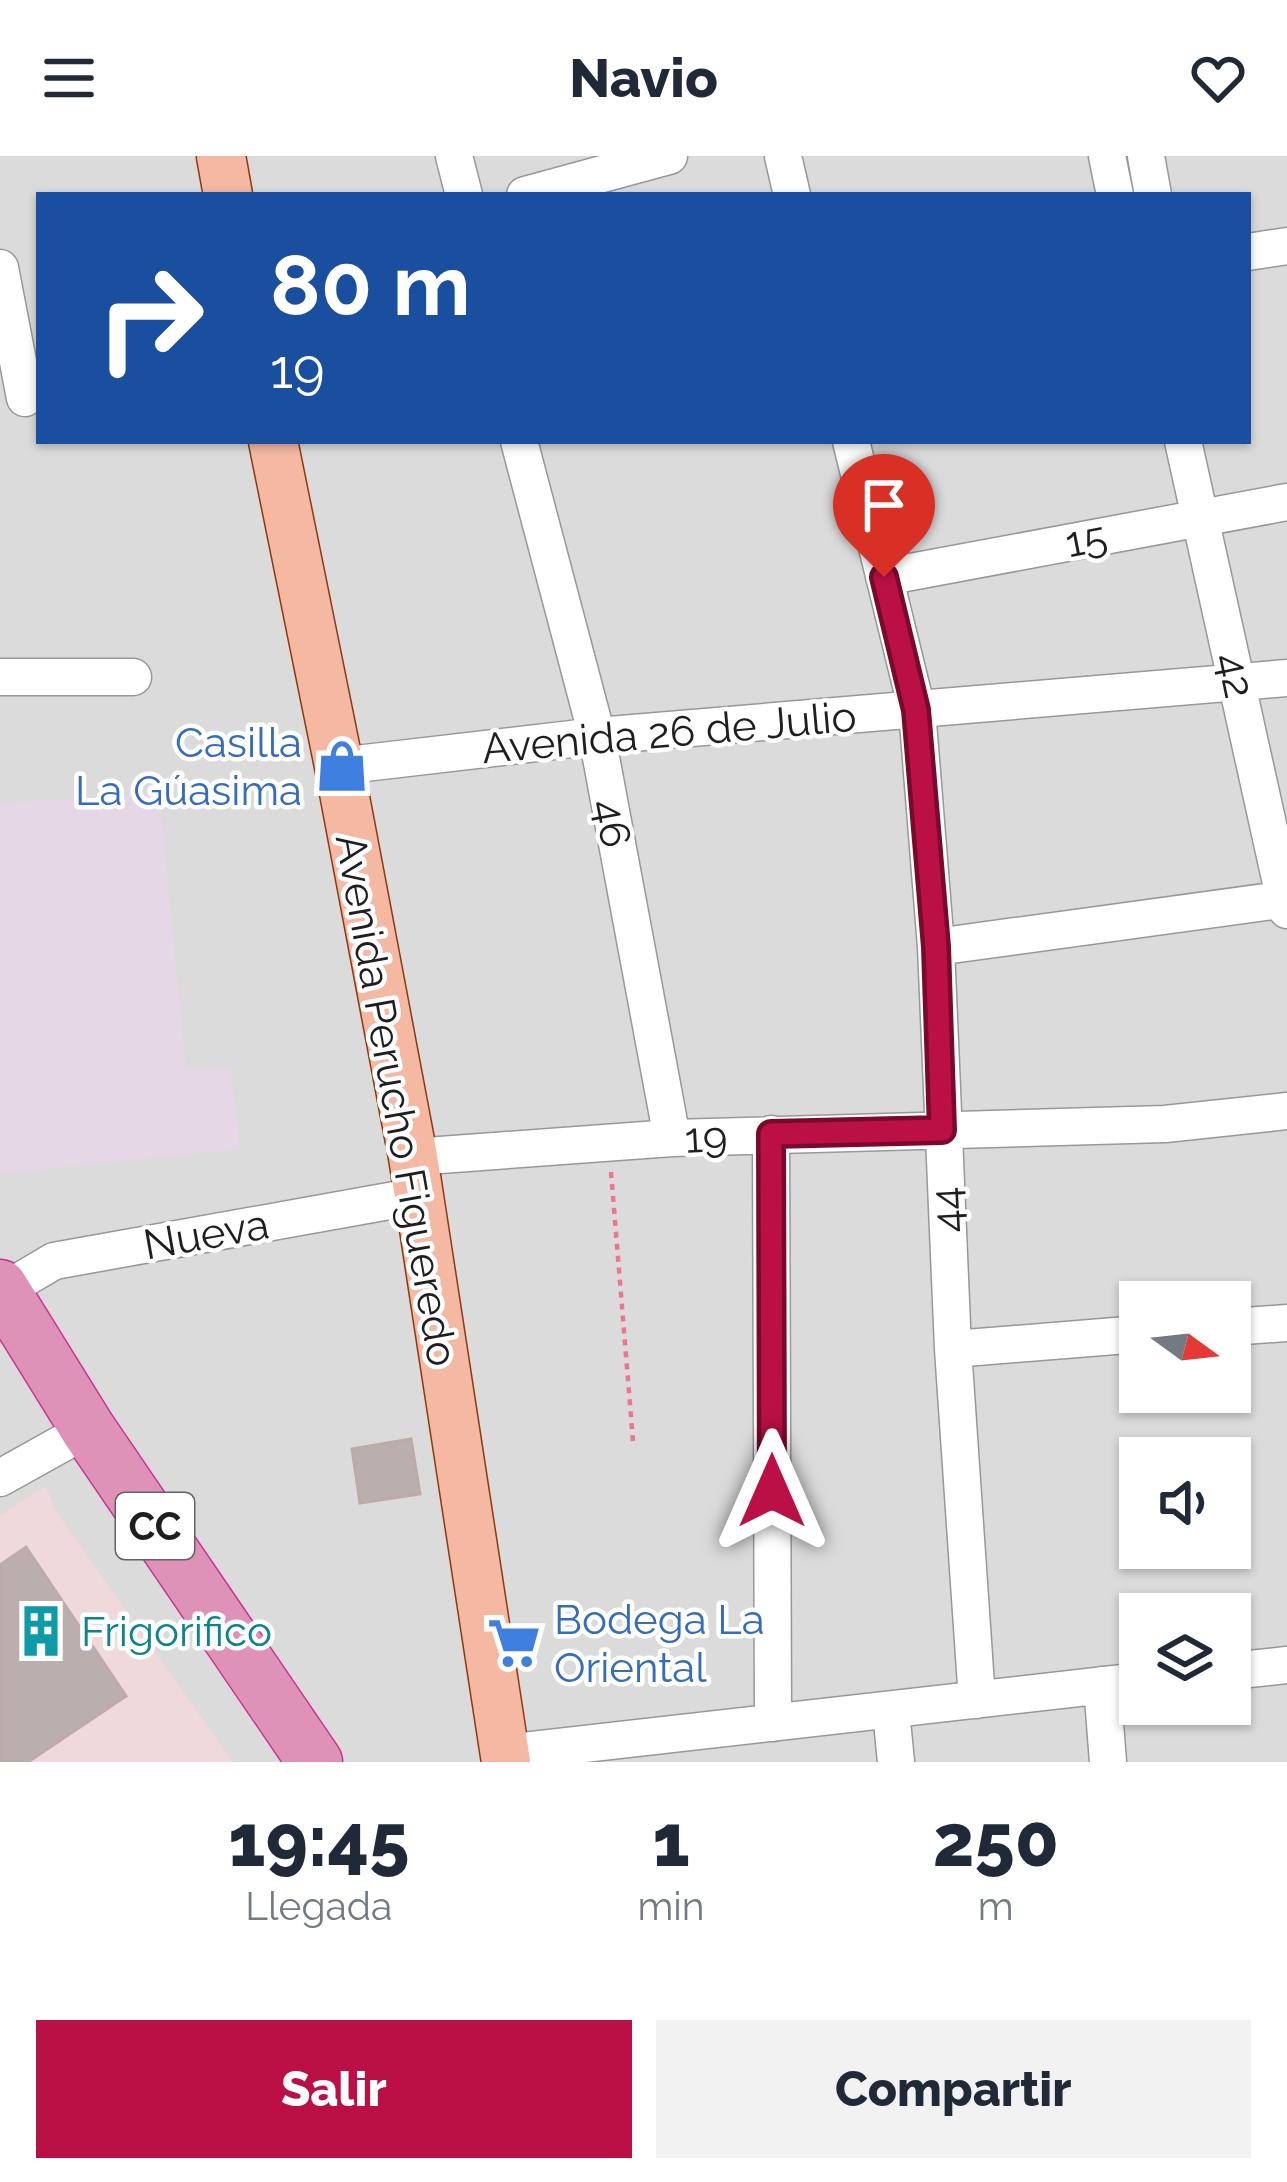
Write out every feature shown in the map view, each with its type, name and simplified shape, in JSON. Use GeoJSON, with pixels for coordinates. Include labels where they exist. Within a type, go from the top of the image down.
{"type":"FeatureCollection","features":[{"type":"Feature","properties":{"kind":"highway","name":"CC"},"geometry":{"type":"LineString","coordinates":[[1,1289],[88,1429],[315,1762]]}},
{"type":"Feature","properties":{"kind":"main road"},"geometry":{"type":"LineString","coordinates":[[221,156],[227,192]]}},
{"type":"Feature","properties":{"kind":"main road","name":"Avenida Perucho Figueredo"},"geometry":{"type":"LineString","coordinates":[[273,444],[339,766],[415,1176],[506,1757]]}},
{"type":"Feature","properties":{"kind":"street"},"geometry":{"type":"LineString","coordinates":[[454,156],[463,192]]}},
{"type":"Feature","properties":{"kind":"street"},"geometry":{"type":"LineString","coordinates":[[536,192],[669,156]]}},
{"type":"Feature","properties":{"kind":"street"},"geometry":{"type":"LineString","coordinates":[[783,156],[791,192]]}},
{"type":"Feature","properties":{"kind":"street"},"geometry":{"type":"LineString","coordinates":[[1107,156],[1114,192]]}},
{"type":"Feature","properties":{"kind":"street"},"geometry":{"type":"LineString","coordinates":[[1146,156],[1152,192]]}},
{"type":"Feature","properties":{"kind":"street"},"geometry":{"type":"LineString","coordinates":[[1251,252],[1287,246]]}},
{"type":"Feature","properties":{"kind":"street"},"geometry":{"type":"LineString","coordinates":[[0,268],[21,398]]}},
{"type":"Feature","properties":{"kind":"street","name":"46"},"geometry":{"type":"LineString","coordinates":[[520,444],[597,736],[672,1138]]}},
{"type":"Feature","properties":{"kind":"street","name":"44"},"geometry":{"type":"LineString","coordinates":[[851,444],[916,710],[936,947],[953,1348],[977,1700]]}},
{"type":"Feature","properties":{"kind":"street","name":"42"},"geometry":{"type":"LineString","coordinates":[[1185,444],[1286,903]]}},
{"type":"Feature","properties":{"kind":"street","name":"15"},"geometry":{"type":"LineString","coordinates":[[884,577],[1287,502]]}},
{"type":"Feature","properties":{"kind":"street"},"geometry":{"type":"LineString","coordinates":[[0,677],[133,677]]}},
{"type":"Feature","properties":{"kind":"street","name":"Avenida 26 de Julio"},"geometry":{"type":"LineString","coordinates":[[339,766],[597,736],[1287,678]]}},
{"type":"Feature","properties":{"kind":"street"},"geometry":{"type":"LineString","coordinates":[[936,947],[1286,903]]}},
{"type":"Feature","properties":{"kind":"street","name":"19"},"geometry":{"type":"LineString","coordinates":[[415,1176],[609,1143],[672,1138],[1165,1124],[1287,1111]]}},
{"type":"Feature","properties":{"kind":"street"},"geometry":{"type":"LineString","coordinates":[[771,1134],[773,1723]]}},
{"type":"Feature","properties":{"kind":"street","name":"Nueva"},"geometry":{"type":"LineString","coordinates":[[1,1289],[54,1261],[415,1176]]}},
{"type":"Feature","properties":{"kind":"street"},"geometry":{"type":"LineString","coordinates":[[1251,1326],[1287,1323]]}},
{"type":"Feature","properties":{"kind":"street"},"geometry":{"type":"LineString","coordinates":[[953,1348],[1119,1336]]}},
{"type":"Feature","properties":{"kind":"street"},"geometry":{"type":"LineString","coordinates":[[0,1478],[88,1429]]}},
{"type":"Feature","properties":{"kind":"street"},"geometry":{"type":"LineString","coordinates":[[1251,1669],[1287,1665]]}},
{"type":"Feature","properties":{"kind":"street"},"geometry":{"type":"LineString","coordinates":[[506,1757],[1119,1683]]}},
{"type":"Feature","properties":{"kind":"street"},"geometry":{"type":"LineString","coordinates":[[1102,1685],[1108,1762]]}},
{"type":"Feature","properties":{"kind":"street"},"geometry":{"type":"LineString","coordinates":[[891,1711],[896,1762]]}},
{"type":"Feature","properties":{"kind":"path"},"geometry":{"type":"LineString","coordinates":[[609,1143],[632,1442]]}},
{"type":"Feature","properties":{"kind":"shaded area"},"geometry":{"type":"Polygon","coordinates":[[[0,156],[1287,156],[1287,1762],[0,1762],[0,156]]]}},
{"type":"Feature","properties":{"kind":"shaded area"},"geometry":{"type":"Polygon","coordinates":[[[159,794],[186,1068],[231,1068],[240,1149],[0,1174],[0,803],[159,794]]]}},
{"type":"Feature","properties":{"kind":"shaded area"},"geometry":{"type":"Polygon","coordinates":[[[46,1486],[55,1510],[233,1762],[0,1762],[0,1515],[46,1486]]]}},
{"type":"Feature","properties":{"kind":"building"},"geometry":{"type":"Polygon","coordinates":[[[411,1439],[420,1494],[360,1503],[352,1449],[411,1439]]]}},
{"type":"Feature","properties":{"kind":"building","name":"Frigorifico"},"geometry":{"type":"Polygon","coordinates":[[[26,1547],[126,1696],[28,1762],[0,1762],[0,1565],[26,1547]]]}},
{"type":"Feature","properties":{"kind":"place","name":"Casilla La Gúasima"},"geometry":{"type":"Point","coordinates":[342,766]}},
{"type":"Feature","properties":{"kind":"place","name":"Frigorifico"},"geometry":{"type":"Point","coordinates":[41,1631]}},
{"type":"Feature","properties":{"kind":"place","name":"Bodega La Oriental"},"geometry":{"type":"Point","coordinates":[514,1643]}},
{"type":"Feature","properties":{"kind":"route"},"geometry":{"type":"LineString","coordinates":[[772,1491],[771,1134],[942,1130],[936,947],[916,710],[884,577]]}}]}
